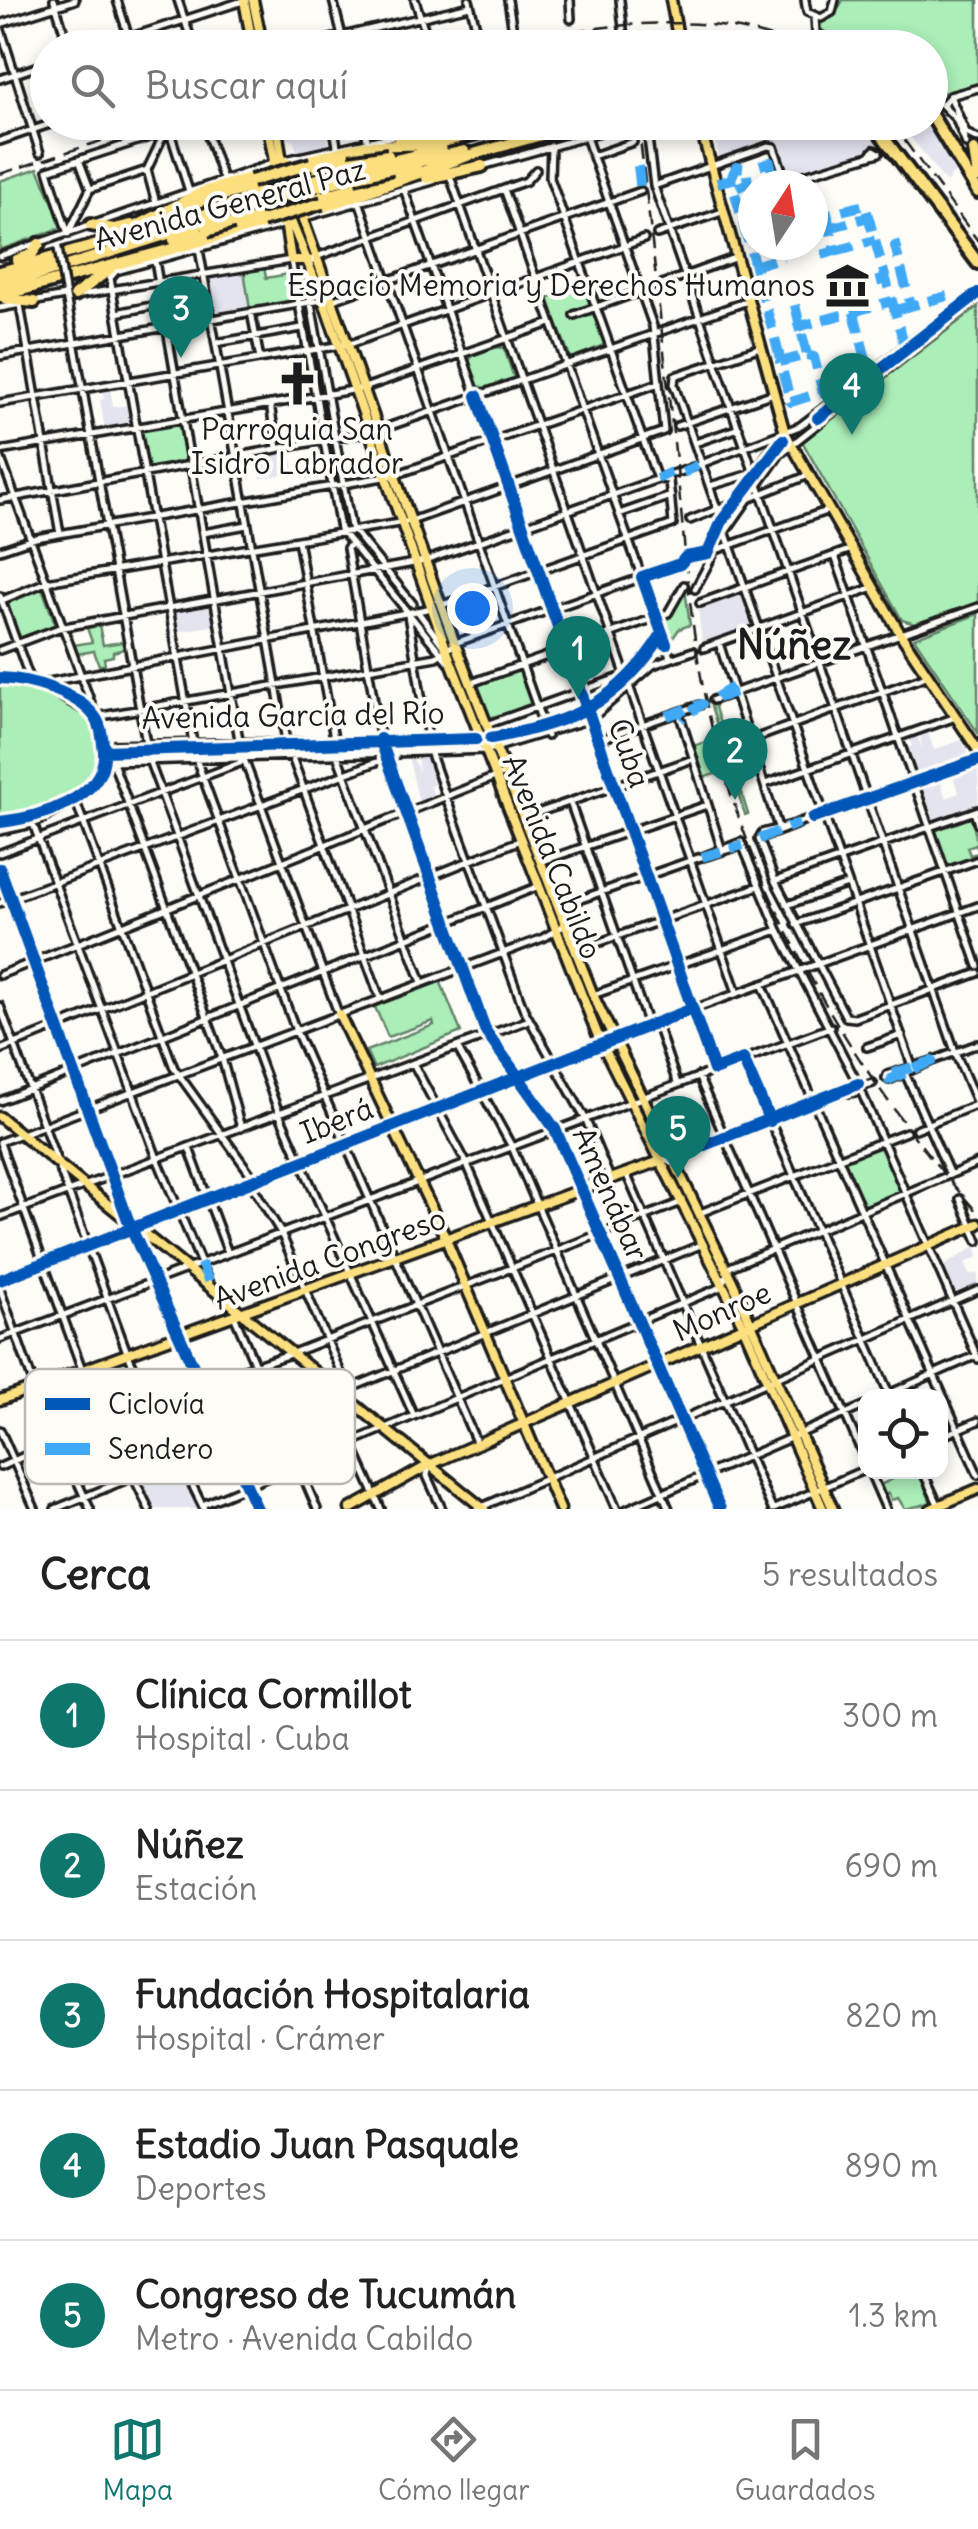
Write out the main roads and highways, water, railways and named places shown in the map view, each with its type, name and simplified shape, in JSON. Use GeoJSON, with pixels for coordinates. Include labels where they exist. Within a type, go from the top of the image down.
{"type":"FeatureCollection","features":[{"type":"Feature","properties":{"kind":"highway"},"geometry":{"type":"LineString","coordinates":[[372,142],[382,140]]}},
{"type":"Feature","properties":{"kind":"highway","name":"Avenida General Paz"},"geometry":{"type":"LineString","coordinates":[[0,276],[104,243],[203,192],[372,142],[436,144],[451,140]]}},
{"type":"Feature","properties":{"kind":"highway","name":"Avenida General Paz"},"geometry":{"type":"LineString","coordinates":[[390,160],[490,140]]}},
{"type":"Feature","properties":{"kind":"highway","name":"Avenida General Paz"},"geometry":{"type":"LineString","coordinates":[[390,160],[464,151],[506,140]]}},
{"type":"Feature","properties":{"kind":"highway","name":"Avenida General Paz"},"geometry":{"type":"LineString","coordinates":[[0,302],[172,248],[398,188],[470,155],[516,140]]}},
{"type":"Feature","properties":{"kind":"highway"},"geometry":{"type":"LineString","coordinates":[[886,140],[978,263]]}},
{"type":"Feature","properties":{"kind":"highway"},"geometry":{"type":"LineString","coordinates":[[947,140],[978,192]]}},
{"type":"Feature","properties":{"kind":"highway"},"geometry":{"type":"LineString","coordinates":[[974,146],[978,177]]}},
{"type":"Feature","properties":{"kind":"highway"},"geometry":{"type":"LineString","coordinates":[[323,205],[464,151]]}},
{"type":"Feature","properties":{"kind":"highway"},"geometry":{"type":"LineString","coordinates":[[139,246],[182,238],[287,186],[356,186],[357,173],[345,154],[310,162]]}},
{"type":"Feature","properties":{"kind":"highway"},"geometry":{"type":"LineString","coordinates":[[287,186],[312,200],[357,173],[390,160]]}},
{"type":"Feature","properties":{"kind":"highway"},"geometry":{"type":"LineString","coordinates":[[214,219],[218,199],[357,173],[433,164]]}},
{"type":"Feature","properties":{"kind":"highway"},"geometry":{"type":"LineString","coordinates":[[398,188],[482,166]]}},
{"type":"Feature","properties":{"kind":"highway"},"geometry":{"type":"LineString","coordinates":[[120,245],[203,197],[251,179]]}},
{"type":"Feature","properties":{"kind":"highway"},"geometry":{"type":"LineString","coordinates":[[92,225],[124,228],[169,209]]}},
{"type":"Feature","properties":{"kind":"highway"},"geometry":{"type":"LineString","coordinates":[[156,226],[266,212],[283,223]]}},
{"type":"Feature","properties":{"kind":"highway"},"geometry":{"type":"LineString","coordinates":[[214,219],[263,222]]}},
{"type":"Feature","properties":{"kind":"highway","name":"Avenida General Paz"},"geometry":{"type":"LineString","coordinates":[[0,276],[214,219]]}},
{"type":"Feature","properties":{"kind":"highway","name":"Avenida General Paz"},"geometry":{"type":"LineString","coordinates":[[0,276],[139,246],[214,219]]}},
{"type":"Feature","properties":{"kind":"highway"},"geometry":{"type":"LineString","coordinates":[[0,276],[39,244]]}},
{"type":"Feature","properties":{"kind":"highway"},"geometry":{"type":"LineString","coordinates":[[70,295],[107,270],[172,248]]}},
{"type":"Feature","properties":{"kind":"highway"},"geometry":{"type":"LineString","coordinates":[[0,302],[15,298],[34,302]]}},
{"type":"Feature","properties":{"kind":"main road"},"geometry":{"type":"LineString","coordinates":[[247,0],[251,30]]}},
{"type":"Feature","properties":{"kind":"main road"},"geometry":{"type":"LineString","coordinates":[[247,0],[256,30]]}},
{"type":"Feature","properties":{"kind":"main road"},"geometry":{"type":"LineString","coordinates":[[674,0],[680,30]]}},
{"type":"Feature","properties":{"kind":"main road"},"geometry":{"type":"LineString","coordinates":[[273,140],[287,186]]}},
{"type":"Feature","properties":{"kind":"main road"},"geometry":{"type":"LineString","coordinates":[[279,140],[287,186],[283,223],[291,260],[310,261]]}},
{"type":"Feature","properties":{"kind":"main road"},"geometry":{"type":"LineString","coordinates":[[707,140],[782,435],[810,475],[901,635],[978,750]]}},
{"type":"Feature","properties":{"kind":"main road","name":"Avenida Cabildo"},"geometry":{"type":"LineString","coordinates":[[287,186],[310,261],[328,300],[421,562],[454,669],[525,838],[538,886],[630,1100],[669,1158],[684,1202],[696,1215],[703,1244],[748,1325]]}},
{"type":"Feature","properties":{"kind":"main road","name":"Avenida Cabildo"},"geometry":{"type":"LineString","coordinates":[[287,186],[310,261],[310,279],[328,300]]}},
{"type":"Feature","properties":{"kind":"main road","name":"Avenida Cabildo"},"geometry":{"type":"LineString","coordinates":[[448,649],[470,684],[491,738],[490,749]]}},
{"type":"Feature","properties":{"kind":"main road","name":"Avenida Cabildo"},"geometry":{"type":"LineString","coordinates":[[500,775],[523,818],[525,838],[540,862],[606,1040],[642,1096],[820,1490],[833,1509]]}},
{"type":"Feature","properties":{"kind":"main road"},"geometry":{"type":"LineString","coordinates":[[339,1014],[420,1181],[560,1509]]}},
{"type":"Feature","properties":{"kind":"main road"},"geometry":{"type":"LineString","coordinates":[[0,1120],[309,1369]]}},
{"type":"Feature","properties":{"kind":"main road","name":"Avenida Congreso"},"geometry":{"type":"LineString","coordinates":[[91,1369],[669,1158]]}},
{"type":"Feature","properties":{"kind":"main road","name":"Monroe"},"geometry":{"type":"LineString","coordinates":[[350,1509],[477,1444],[975,1226]]}},
{"type":"Feature","properties":{"kind":"main road"},"geometry":{"type":"LineString","coordinates":[[185,1269],[238,1315]]}},
{"type":"Feature","properties":{"kind":"main road","name":"Avenida Congreso"},"geometry":{"type":"LineString","coordinates":[[0,1400],[25,1391]]}},
{"type":"Feature","properties":{"kind":"main road"},"geometry":{"type":"LineString","coordinates":[[355,1407],[481,1508]]}},
{"type":"Feature","properties":{"kind":"main road"},"geometry":{"type":"LineString","coordinates":[[937,1508],[978,1488]]}},
{"type":"Feature","properties":{"kind":"main road","name":"Avenida Cabildo"},"geometry":{"type":"LineString","coordinates":[[820,1490],[823,1509]]}},
{"type":"Feature","properties":{"kind":"railway"},"geometry":{"type":"LineString","coordinates":[[624,0],[628,30]]}},
{"type":"Feature","properties":{"kind":"railway"},"geometry":{"type":"LineString","coordinates":[[580,30],[675,23],[738,30]]}},
{"type":"Feature","properties":{"kind":"railway"},"geometry":{"type":"LineString","coordinates":[[0,174],[104,140]]}},
{"type":"Feature","properties":{"kind":"railway"},"geometry":{"type":"LineString","coordinates":[[640,140],[694,635],[713,732],[732,798],[784,926],[817,988],[892,1106],[978,1213]]}},
{"type":"Feature","properties":{"kind":"railway"},"geometry":{"type":"LineString","coordinates":[[904,140],[978,241]]}},
{"type":"Feature","properties":{"kind":"place","name":"Espacio Memoria y Derechos Humanos"},"geometry":{"type":"Point","coordinates":[848,286]}},
{"type":"Feature","properties":{"kind":"place","name":"Fundación Hospitalaria"},"geometry":{"type":"Point","coordinates":[181,358]}},
{"type":"Feature","properties":{"kind":"place","name":"Parroquia San Isidro Labrador"},"geometry":{"type":"Point","coordinates":[297,383]}},
{"type":"Feature","properties":{"kind":"place","name":"Estadio Juan Pasquale"},"geometry":{"type":"Point","coordinates":[852,435]}},
{"type":"Feature","properties":{"kind":"place","name":"Clínica Cormillot"},"geometry":{"type":"Point","coordinates":[578,698]}},
{"type":"Feature","properties":{"kind":"place","name":"Núñez"},"geometry":{"type":"Point","coordinates":[735,800]}},
{"type":"Feature","properties":{"kind":"place","name":"Congreso de Tucumán"},"geometry":{"type":"Point","coordinates":[678,1178]}},
{"type":"Feature","properties":{"kind":"district","name":"Núñez"},"geometry":{"type":"Point","coordinates":[794,645]}}]}
